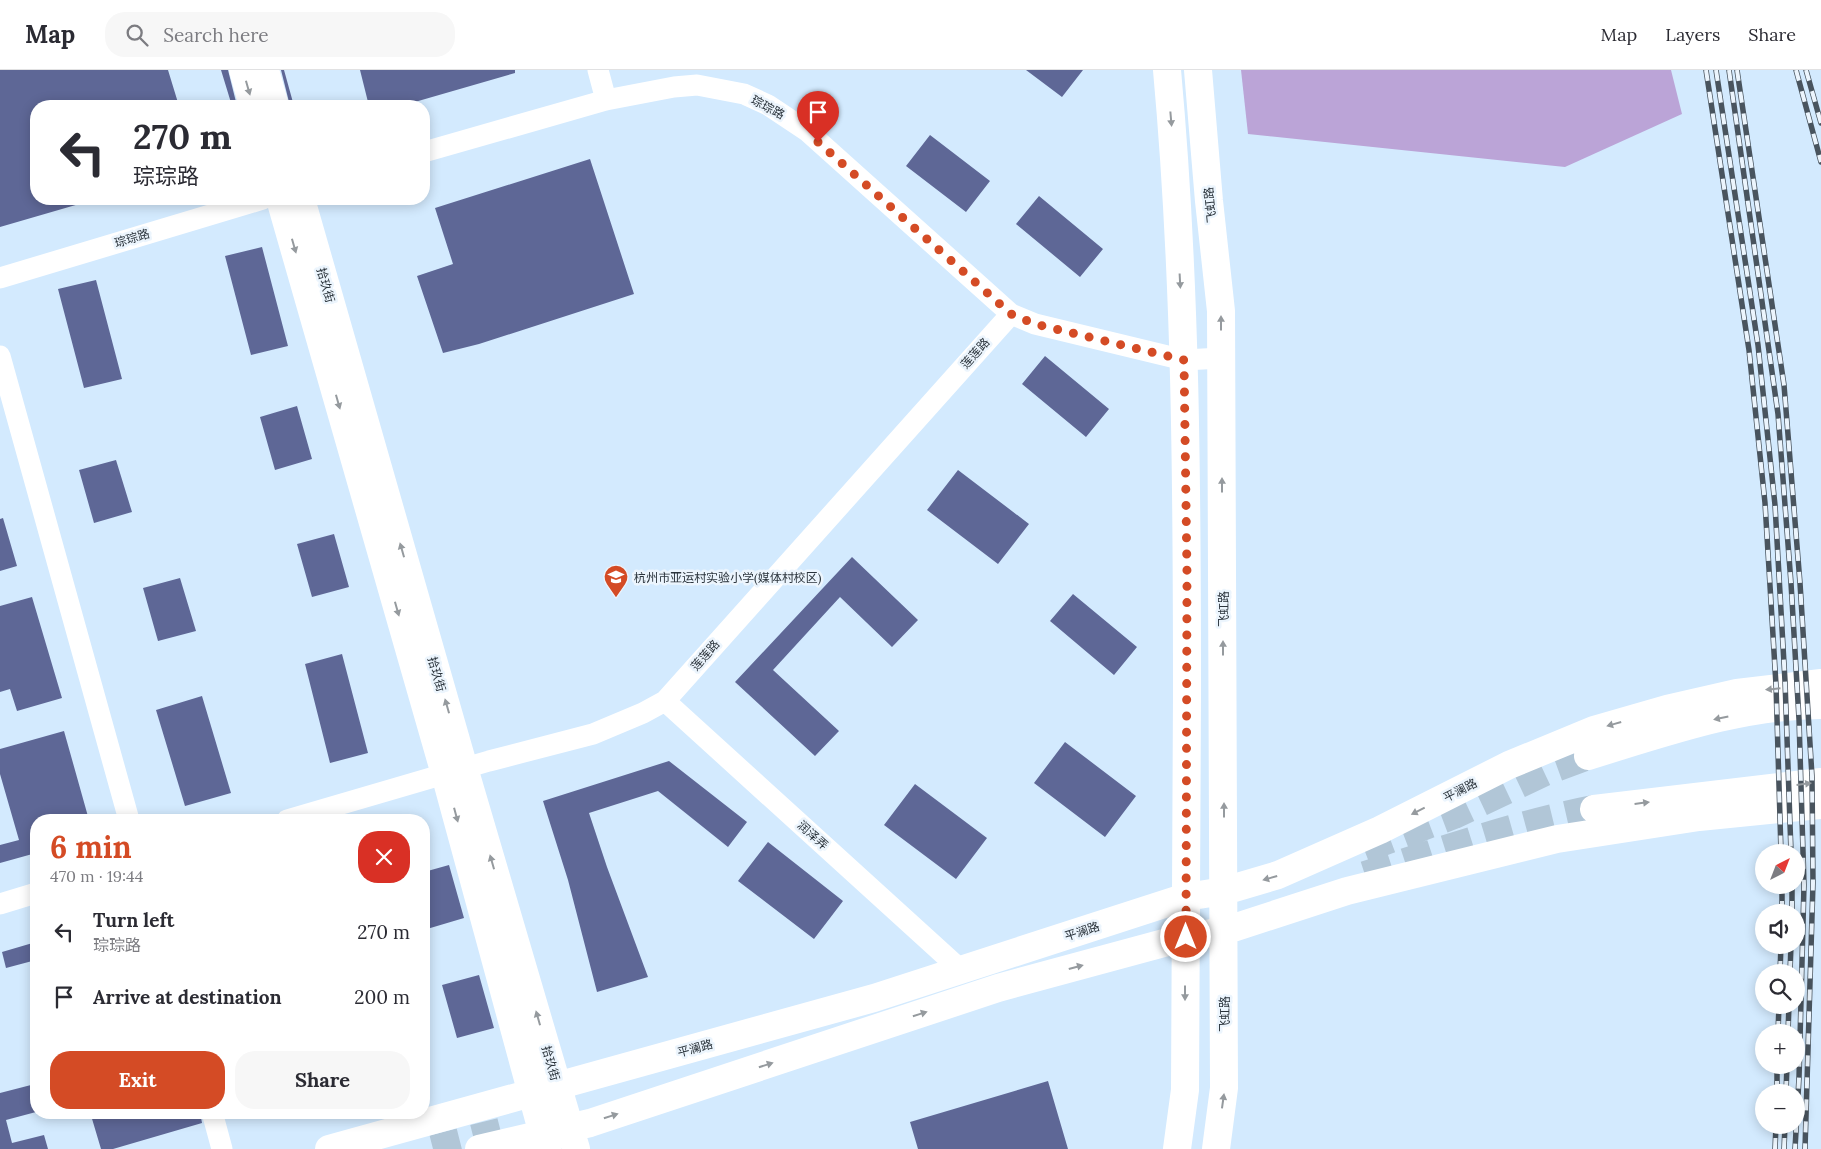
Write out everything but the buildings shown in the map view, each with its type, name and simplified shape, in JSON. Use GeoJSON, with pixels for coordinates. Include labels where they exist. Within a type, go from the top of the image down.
{"type":"FeatureCollection","features":[{"type":"Feature","properties":{"kind":"main road"},"geometry":{"type":"LineString","coordinates":[[243,70],[252,100]]}},
{"type":"Feature","properties":{"kind":"main road"},"geometry":{"type":"LineString","coordinates":[[265,70],[274,100]]}},
{"type":"Feature","properties":{"kind":"main road"},"geometry":{"type":"LineString","coordinates":[[1167,70],[1174,146],[1184,360],[1187,574],[1185,1090],[1177,1149]]}},
{"type":"Feature","properties":{"kind":"main road","name":"飞虹路"},"geometry":{"type":"LineString","coordinates":[[1198,70],[1221,311],[1222,358],[1224,1088],[1216,1149]]}},
{"type":"Feature","properties":{"kind":"main road","name":"拾玖街"},"geometry":{"type":"LineString","coordinates":[[282,205],[454,771],[558,1086],[573,1138]]}},
{"type":"Feature","properties":{"kind":"main road","name":"拾玖街"},"geometry":{"type":"LineString","coordinates":[[303,205],[454,771],[545,1141]]}},
{"type":"Feature","properties":{"kind":"main road","name":"平澜路"},"geometry":{"type":"LineString","coordinates":[[329,1149],[874,998],[1186,897],[1224,891],[1278,875],[1380,830],[1509,765],[1594,730],[1667,709],[1737,693],[1821,683]]}},
{"type":"Feature","properties":{"kind":"main road"},"geometry":{"type":"LineString","coordinates":[[1588,756],[1703,722],[1745,712],[1821,705]]}},
{"type":"Feature","properties":{"kind":"main road"},"geometry":{"type":"LineString","coordinates":[[1594,809],[1821,782]]}},
{"type":"Feature","properties":{"kind":"main road"},"geometry":{"type":"LineString","coordinates":[[479,1149],[573,1138],[590,1123],[998,988],[1186,937],[1224,932],[1347,891],[1557,838],[1699,817],[1821,805]]}},
{"type":"Feature","properties":{"kind":"street"},"geometry":{"type":"LineString","coordinates":[[598,70],[606,100]]}},
{"type":"Feature","properties":{"kind":"street","name":"琮琮路"},"geometry":{"type":"LineString","coordinates":[[430,150],[606,100],[674,86],[696,85],[744,94],[768,105],[807,131],[1011,314],[1035,324],[1184,360],[1222,358]]}},
{"type":"Feature","properties":{"kind":"street","name":"琮琮路"},"geometry":{"type":"LineString","coordinates":[[0,278],[243,205]]}},
{"type":"Feature","properties":{"kind":"street","name":"莲莲路"},"geometry":{"type":"LineString","coordinates":[[307,814],[454,771],[593,734],[643,713],[665,701],[1011,314]]}},
{"type":"Feature","properties":{"kind":"street"},"geometry":{"type":"LineString","coordinates":[[0,356],[127,814]]}},
{"type":"Feature","properties":{"kind":"street","name":"润泽弄"},"geometry":{"type":"LineString","coordinates":[[665,701],[961,970]]}},
{"type":"Feature","properties":{"kind":"street"},"geometry":{"type":"LineString","coordinates":[[0,904],[30,895]]}},
{"type":"Feature","properties":{"kind":"street"},"geometry":{"type":"LineString","coordinates":[[214,1119],[222,1149]]}},
{"type":"Feature","properties":{"kind":"shaded area"},"geometry":{"type":"Polygon","coordinates":[[[1241,70],[1671,70],[1682,114],[1565,167],[1248,134],[1241,70]]]}},
{"type":"Feature","properties":{"kind":"tunnel"},"geometry":{"type":"LineString","coordinates":[[1364,849],[1454,815],[1547,771],[1588,756]]}},
{"type":"Feature","properties":{"kind":"tunnel"},"geometry":{"type":"LineString","coordinates":[[1365,875],[1507,830],[1594,809]]}},
{"type":"Feature","properties":{"kind":"tunnel"},"geometry":{"type":"LineString","coordinates":[[433,1149],[504,1131]]}},
{"type":"Feature","properties":{"kind":"railway"},"geometry":{"type":"LineString","coordinates":[[1706,70],[1749,350],[1765,503],[1776,685],[1781,844]]}},
{"type":"Feature","properties":{"kind":"railway"},"geometry":{"type":"LineString","coordinates":[[1716,70],[1758,345],[1775,505],[1785,681],[1791,844]]}},
{"type":"Feature","properties":{"kind":"railway"},"geometry":{"type":"LineString","coordinates":[[1729,70],[1778,414],[1791,583],[1799,719],[1804,885],[1799,1078],[1795,1149]]}},
{"type":"Feature","properties":{"kind":"railway"},"geometry":{"type":"LineString","coordinates":[[1737,70],[1784,385],[1800,583],[1812,776],[1813,883],[1805,1149]]}},
{"type":"Feature","properties":{"kind":"railway"},"geometry":{"type":"LineString","coordinates":[[1796,70],[1821,162]]}},
{"type":"Feature","properties":{"kind":"railway"},"geometry":{"type":"LineString","coordinates":[[1806,70],[1821,123]]}},
{"type":"Feature","properties":{"kind":"railway"},"geometry":{"type":"LineString","coordinates":[[1782,894],[1782,904]]}},
{"type":"Feature","properties":{"kind":"railway"},"geometry":{"type":"LineString","coordinates":[[1792,894],[1792,904]]}},
{"type":"Feature","properties":{"kind":"railway"},"geometry":{"type":"LineString","coordinates":[[1780,964],[1781,954]]}},
{"type":"Feature","properties":{"kind":"railway"},"geometry":{"type":"LineString","coordinates":[[1790,964],[1791,954]]}},
{"type":"Feature","properties":{"kind":"railway"},"geometry":{"type":"LineString","coordinates":[[1778,1024],[1779,1014]]}},
{"type":"Feature","properties":{"kind":"railway"},"geometry":{"type":"LineString","coordinates":[[1788,1024],[1789,1014]]}},
{"type":"Feature","properties":{"kind":"railway"},"geometry":{"type":"LineString","coordinates":[[1777,1074],[1777,1084]]}},
{"type":"Feature","properties":{"kind":"railway"},"geometry":{"type":"LineString","coordinates":[[1786,1084],[1787,1074]]}},
{"type":"Feature","properties":{"kind":"railway"},"geometry":{"type":"LineString","coordinates":[[1775,1149],[1776,1134]]}},
{"type":"Feature","properties":{"kind":"railway"},"geometry":{"type":"LineString","coordinates":[[1784,1149],[1785,1134]]}},
{"type":"Feature","properties":{"kind":"place","name":"杭州市亚运村实验小学(媒体村校区)"},"geometry":{"type":"Point","coordinates":[616,598]}},
{"type":"Feature","properties":{"kind":"route"},"geometry":{"type":"LineString","coordinates":[[818,142],[1011,314],[1035,324],[1184,360],[1187,574],[1186,937]]}}]}
